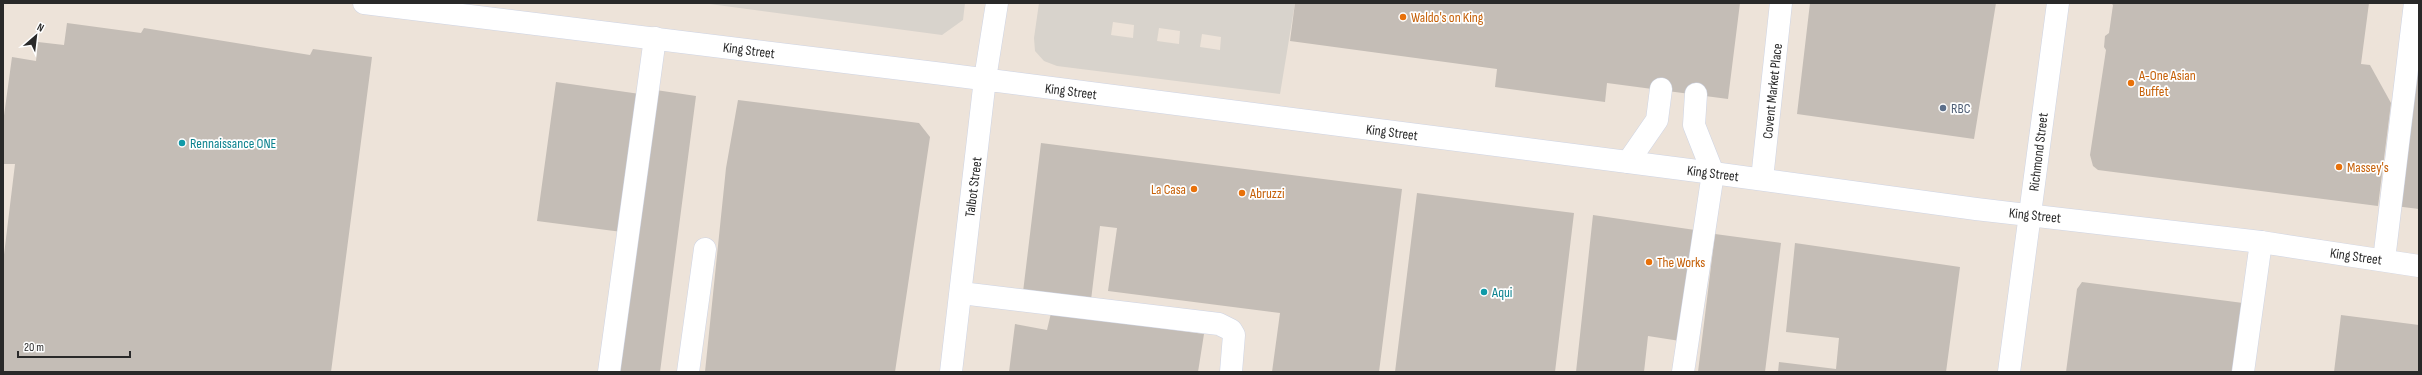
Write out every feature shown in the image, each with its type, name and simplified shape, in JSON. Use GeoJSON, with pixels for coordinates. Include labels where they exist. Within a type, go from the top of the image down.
{"type":"FeatureCollection","features":[{"type":"Feature","properties":{"kind":"main road","name":"King Street"},"geometry":{"type":"LineString","coordinates":[[364,3],[398,5],[985,79],[2030,215],[2261,242],[2419,266]]}},
{"type":"Feature","properties":{"kind":"main road","name":"Talbot Street"},"geometry":{"type":"LineString","coordinates":[[951,372],[985,79],[996,3]]}},
{"type":"Feature","properties":{"kind":"main road","name":"Covent Market Place"},"geometry":{"type":"LineString","coordinates":[[1762,179],[1781,3]]}},
{"type":"Feature","properties":{"kind":"main road","name":"Richmond Street"},"geometry":{"type":"LineString","coordinates":[[2009,372],[2058,3]]}},
{"type":"Feature","properties":{"kind":"main road"},"geometry":{"type":"LineString","coordinates":[[2384,260],[2415,3]]}},
{"type":"Feature","properties":{"kind":"main road"},"geometry":{"type":"LineString","coordinates":[[609,372],[654,38]]}},
{"type":"Feature","properties":{"kind":"main road"},"geometry":{"type":"LineString","coordinates":[[1628,162],[1656,120],[1661,89]]}},
{"type":"Feature","properties":{"kind":"main road"},"geometry":{"type":"LineString","coordinates":[[1683,372],[1713,173],[1694,125],[1696,94]]}},
{"type":"Feature","properties":{"kind":"main road"},"geometry":{"type":"LineString","coordinates":[[2243,372],[2261,242]]}},
{"type":"Feature","properties":{"kind":"main road"},"geometry":{"type":"LineString","coordinates":[[688,372],[704,249]]}},
{"type":"Feature","properties":{"kind":"main road"},"geometry":{"type":"LineString","coordinates":[[961,293],[1219,324],[1231,330],[1234,335],[1231,372]]}},
{"type":"Feature","properties":{"kind":"shaded area"},"geometry":{"type":"Polygon","coordinates":[[[702,3],[965,3],[963,20],[942,35],[702,3]]]}},
{"type":"Feature","properties":{"kind":"shaded area"},"geometry":{"type":"Polygon","coordinates":[[[1039,3],[1295,3],[1280,94],[1057,66],[1044,61],[1035,51],[1034,38],[1039,3]],[[1113,22],[1111,35],[1133,38],[1134,25],[1113,22]],[[1159,28],[1157,41],[1179,44],[1180,31],[1159,28]],[[1202,34],[1200,47],[1220,50],[1221,37],[1202,34]]]}},
{"type":"Feature","properties":{"kind":"building"},"geometry":{"type":"Polygon","coordinates":[[[1295,3],[1740,3],[1728,99],[1607,83],[1605,102],[1495,87],[1497,69],[1290,41],[1295,3]]]}},
{"type":"Feature","properties":{"kind":"building"},"geometry":{"type":"Polygon","coordinates":[[[1810,3],[1996,3],[1974,139],[1797,114],[1810,3]]]}},
{"type":"Feature","properties":{"kind":"building"},"geometry":{"type":"Polygon","coordinates":[[[2111,3],[2369,3],[2361,64],[2370,65],[2391,103],[2378,206],[2098,170],[2093,166],[2090,155],[2106,50],[2104,47],[2105,36],[2109,33],[2113,5],[2111,3]]]}},
{"type":"Feature","properties":{"kind":"building","name":"Rennaissance ONE"},"geometry":{"type":"Polygon","coordinates":[[[67,23],[141,33],[144,28],[310,55],[313,49],[372,57],[331,372],[3,372],[3,263],[15,164],[3,164],[3,123],[12,57],[36,61],[38,42],[64,45],[67,23]]]}},
{"type":"Feature","properties":{"kind":"building"},"geometry":{"type":"Polygon","coordinates":[[[2419,39],[2419,209],[2395,206],[2419,39]]]}},
{"type":"Feature","properties":{"kind":"building"},"geometry":{"type":"Polygon","coordinates":[[[556,82],[640,94],[622,232],[537,221],[556,82]]]}},
{"type":"Feature","properties":{"kind":"building"},"geometry":{"type":"Polygon","coordinates":[[[656,90],[696,96],[660,372],[619,372],[656,90]]]}},
{"type":"Feature","properties":{"kind":"building"},"geometry":{"type":"Polygon","coordinates":[[[738,100],[919,123],[930,137],[895,372],[705,372],[726,168],[738,100]]]}},
{"type":"Feature","properties":{"kind":"building"},"geometry":{"type":"Polygon","coordinates":[[[1041,143],[1402,189],[1379,372],[1272,372],[1280,313],[1108,291],[1117,228],[1100,226],[1091,300],[1023,292],[1041,143]]]}},
{"type":"Feature","properties":{"kind":"building","name":"Aqui"},"geometry":{"type":"Polygon","coordinates":[[[1417,193],[1574,213],[1555,372],[1395,372],[1417,193]]]}},
{"type":"Feature","properties":{"kind":"building"},"geometry":{"type":"Polygon","coordinates":[[[1593,215],[1695,230],[1680,341],[1648,336],[1644,372],[1576,372],[1593,215]]]}},
{"type":"Feature","properties":{"kind":"building"},"geometry":{"type":"Polygon","coordinates":[[[1715,234],[1781,243],[1765,372],[1698,372],[1715,234]]]}},
{"type":"Feature","properties":{"kind":"building"},"geometry":{"type":"Polygon","coordinates":[[[1795,243],[1960,267],[1946,372],[1778,372],[1779,362],[1836,369],[1839,338],[1786,332],[1795,243]]]}},
{"type":"Feature","properties":{"kind":"building"},"geometry":{"type":"Polygon","coordinates":[[[2082,282],[2243,303],[2234,372],[2066,372],[2077,289],[2082,282]]]}},
{"type":"Feature","properties":{"kind":"building"},"geometry":{"type":"Polygon","coordinates":[[[1051,313],[1204,334],[1198,372],[1009,372],[1015,324],[1047,330],[1051,313]]]}},
{"type":"Feature","properties":{"kind":"building"},"geometry":{"type":"Polygon","coordinates":[[[2341,315],[2419,325],[2419,372],[2334,372],[2341,315]]]}},
{"type":"Feature","properties":{"kind":"place","name":"Waldo's on King"},"geometry":{"type":"Point","coordinates":[1403,17]}},
{"type":"Feature","properties":{"kind":"place","name":"A-One Asian Buffet"},"geometry":{"type":"Point","coordinates":[2131,83]}},
{"type":"Feature","properties":{"kind":"place","name":"RBC"},"geometry":{"type":"Point","coordinates":[1943,108]}},
{"type":"Feature","properties":{"kind":"place","name":"Rennaissance ONE"},"geometry":{"type":"Point","coordinates":[182,143]}},
{"type":"Feature","properties":{"kind":"place","name":"Massey's"},"geometry":{"type":"Point","coordinates":[2339,167]}},
{"type":"Feature","properties":{"kind":"place","name":"La Casa"},"geometry":{"type":"Point","coordinates":[1194,189]}},
{"type":"Feature","properties":{"kind":"place","name":"Abruzzi"},"geometry":{"type":"Point","coordinates":[1242,193]}},
{"type":"Feature","properties":{"kind":"place","name":"The Works"},"geometry":{"type":"Point","coordinates":[1649,262]}},
{"type":"Feature","properties":{"kind":"place","name":"Aqui"},"geometry":{"type":"Point","coordinates":[1484,292]}}]}
